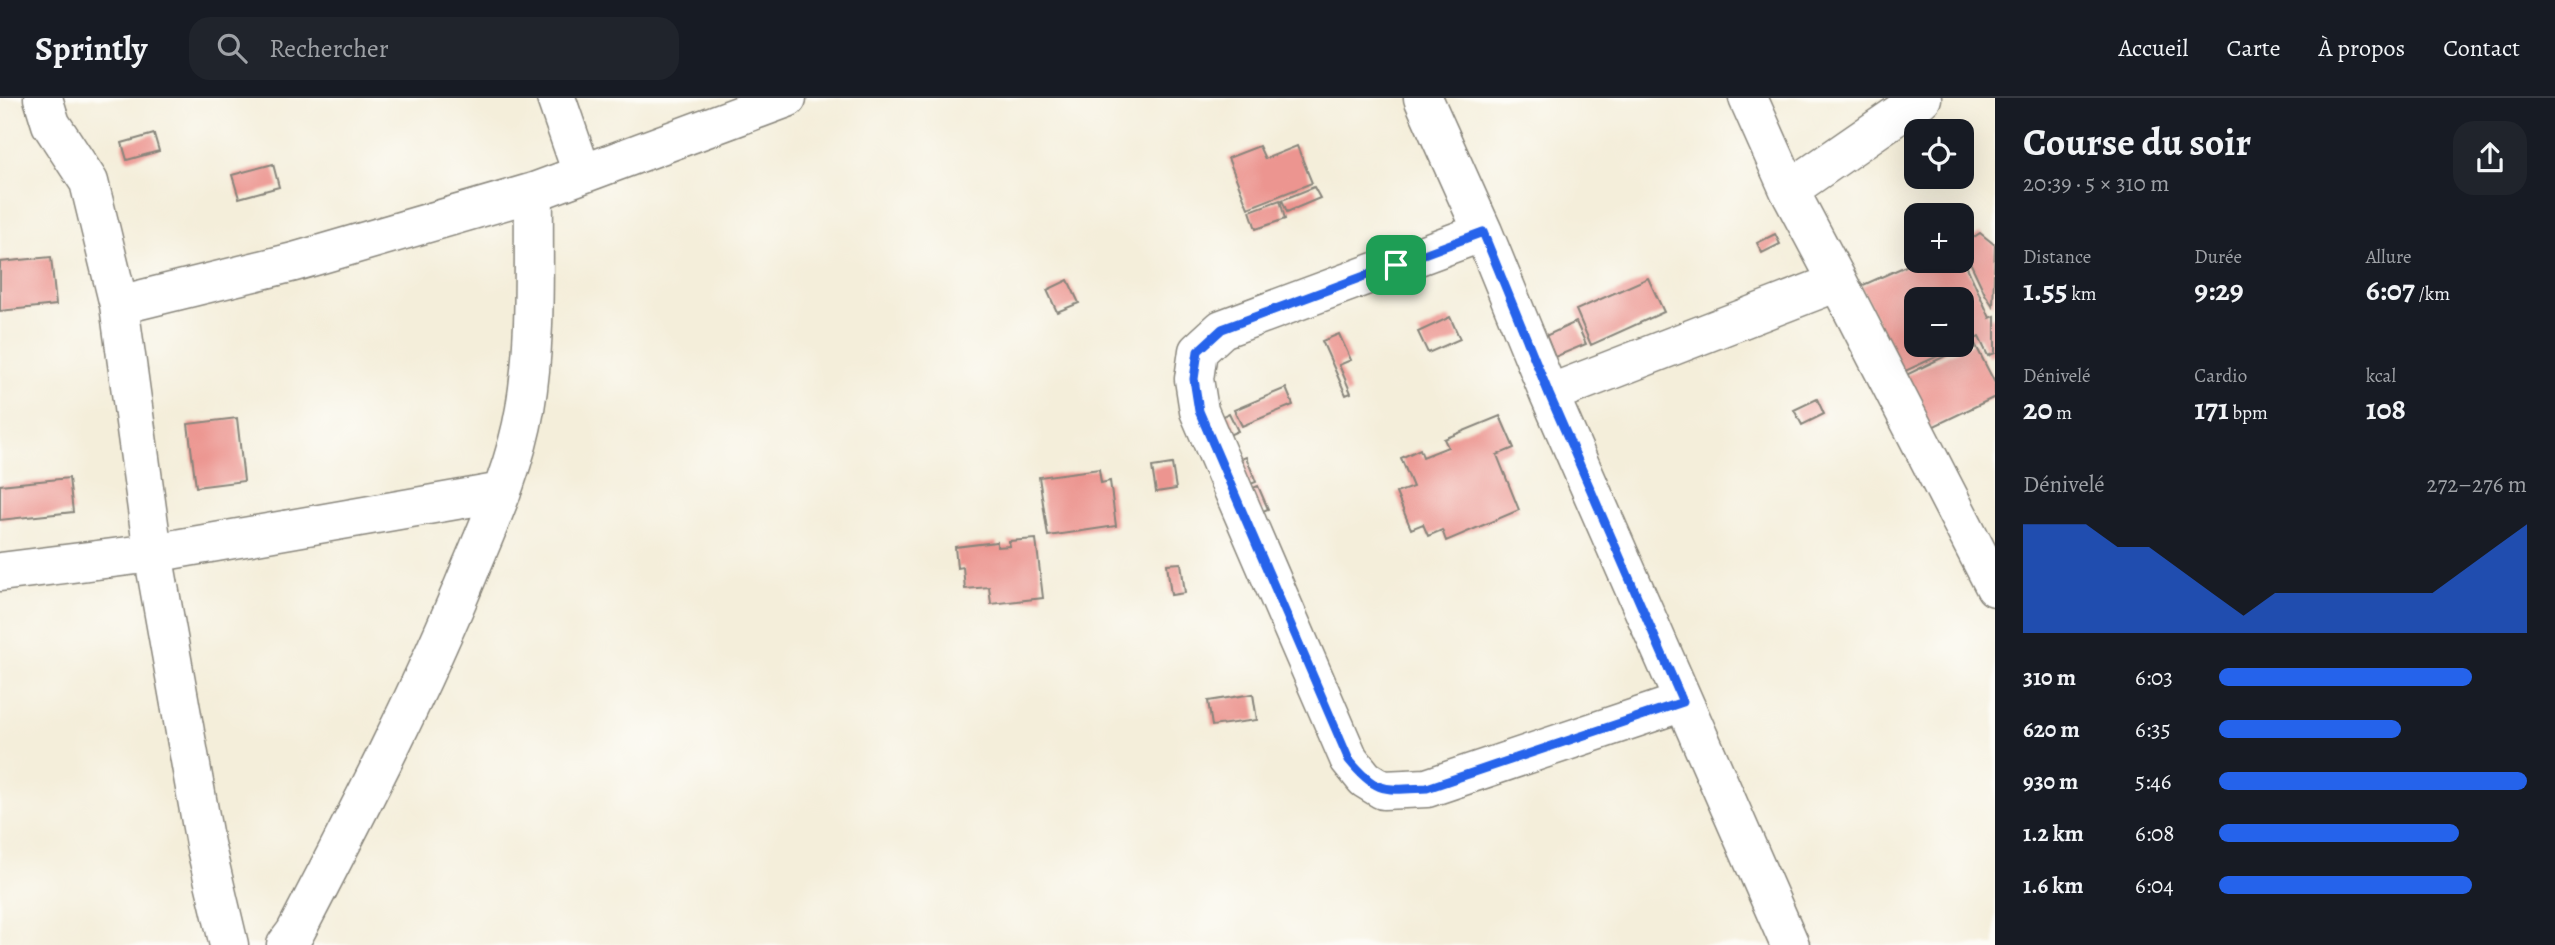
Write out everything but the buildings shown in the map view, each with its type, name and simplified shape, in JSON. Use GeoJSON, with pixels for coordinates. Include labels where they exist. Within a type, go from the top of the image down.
{"type":"FeatureCollection","features":[{"type":"Feature","properties":{"kind":"street"},"geometry":{"type":"LineString","coordinates":[[43,98],[51,124],[89,183],[119,305],[153,552],[205,844],[229,945]]}},
{"type":"Feature","properties":{"kind":"street"},"geometry":{"type":"LineString","coordinates":[[556,98],[582,173]]}},
{"type":"Feature","properties":{"kind":"street"},"geometry":{"type":"LineString","coordinates":[[119,305],[294,262],[534,192],[787,98]]}},
{"type":"Feature","properties":{"kind":"street"},"geometry":{"type":"LineString","coordinates":[[1423,98],[1790,945]]}},
{"type":"Feature","properties":{"kind":"street"},"geometry":{"type":"LineString","coordinates":[[1748,98],[1789,190],[1995,587]]}},
{"type":"Feature","properties":{"kind":"street"},"geometry":{"type":"LineString","coordinates":[[1789,190],[1922,98]]}},
{"type":"Feature","properties":{"kind":"street"},"geometry":{"type":"LineString","coordinates":[[286,945],[295,933],[350,827],[444,634],[502,492],[524,412],[532,357],[534,192]]}},
{"type":"Feature","properties":{"kind":"street"},"geometry":{"type":"LineString","coordinates":[[1483,232],[1222,329],[1198,351],[1194,379],[1199,411],[1349,760],[1365,779],[1384,790],[1427,788],[1683,702]]}},
{"type":"Feature","properties":{"kind":"street"},"geometry":{"type":"LineString","coordinates":[[1549,394],[1839,282]]}},
{"type":"Feature","properties":{"kind":"street"},"geometry":{"type":"LineString","coordinates":[[0,572],[153,552],[502,492]]}},
{"type":"Feature","properties":{"kind":"route"},"geometry":{"type":"LineString","coordinates":[[1483,232],[1549,394],[1683,702],[1427,788],[1384,790],[1365,779],[1349,760],[1199,411],[1194,379],[1198,351],[1222,329],[1396,265],[1483,232]]}}]}
